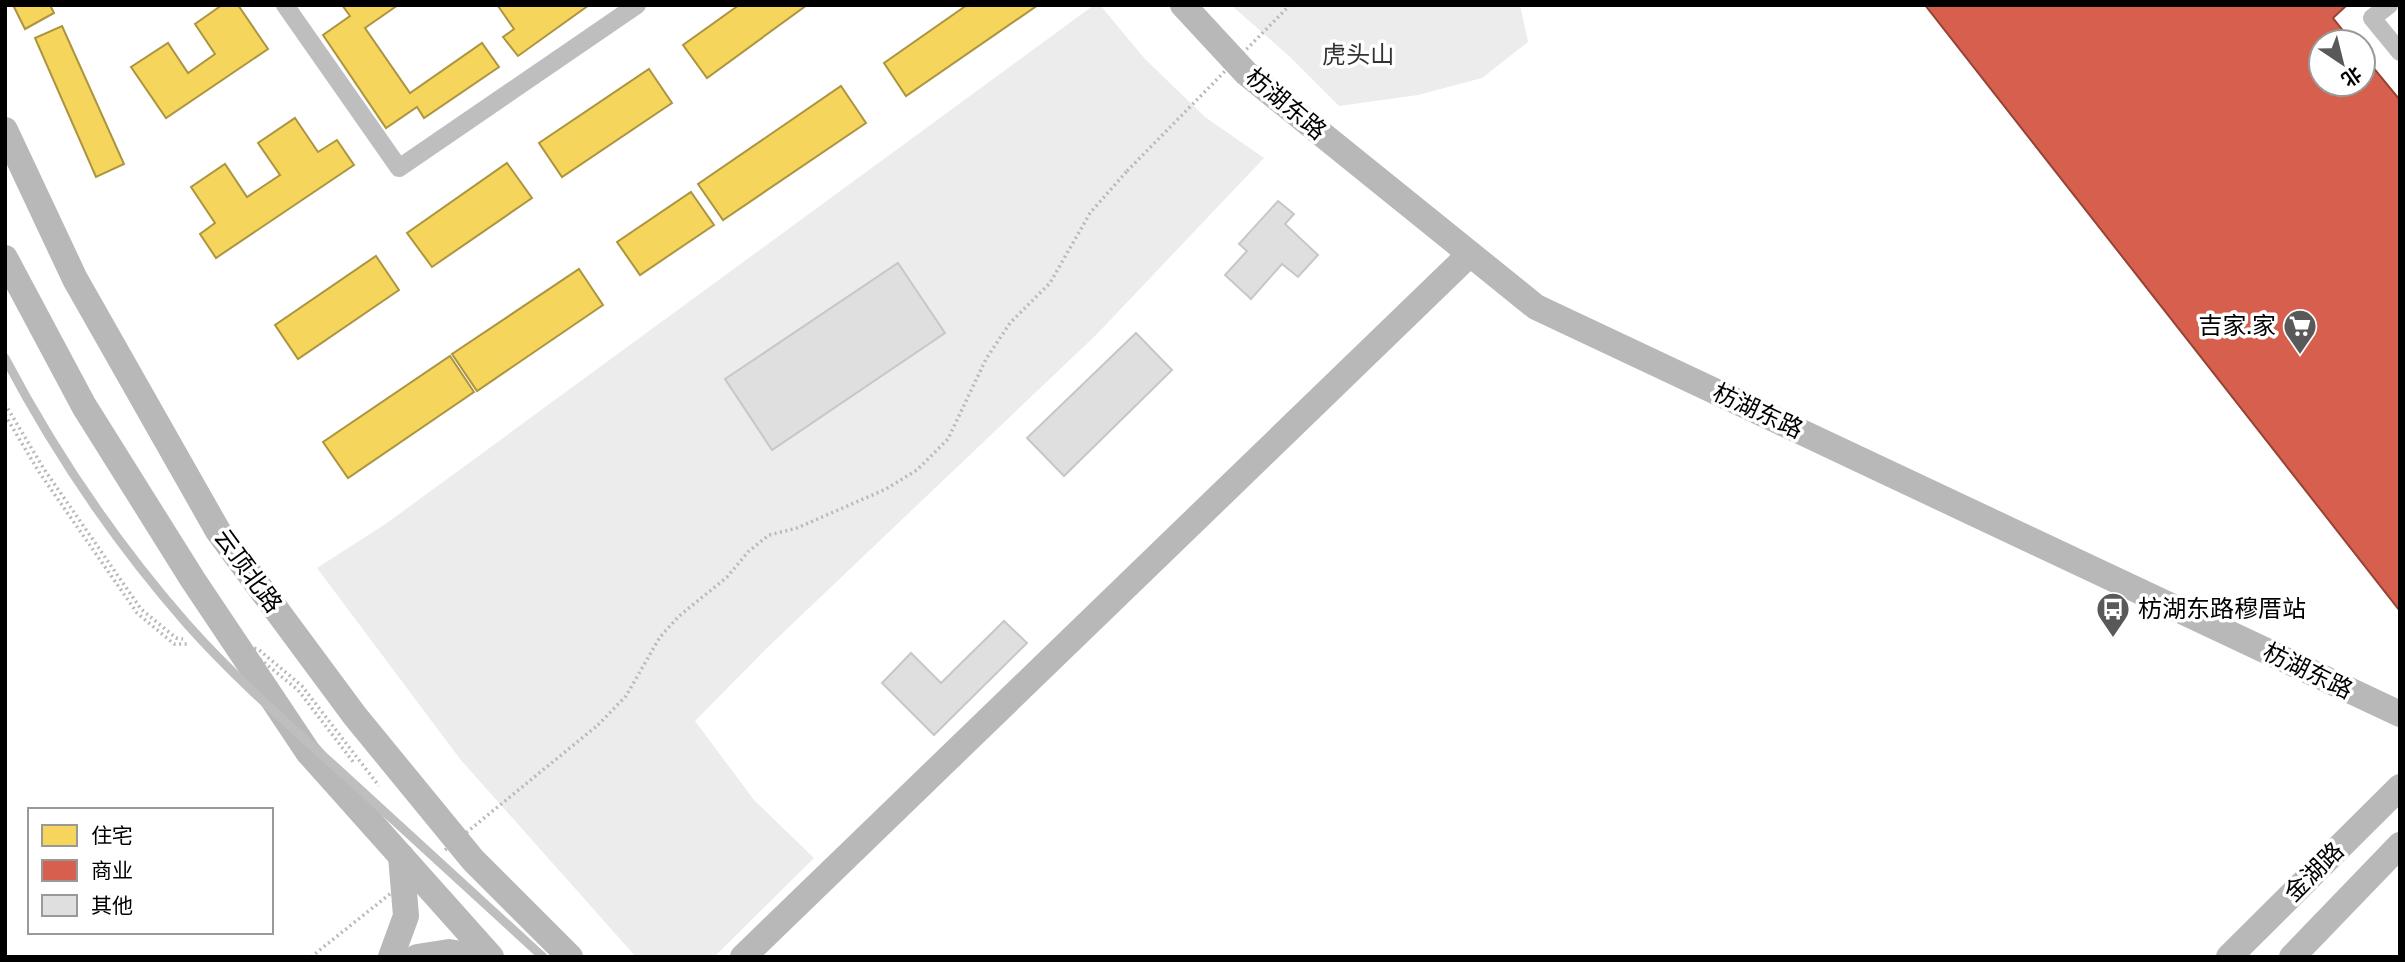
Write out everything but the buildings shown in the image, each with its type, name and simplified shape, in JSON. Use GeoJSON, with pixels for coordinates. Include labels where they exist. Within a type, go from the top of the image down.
{"type":"FeatureCollection","features":[{"type":"Feature","properties":{"kind":"street"},"geometry":{"type":"LineString","coordinates":[[285,5],[400,168],[637,5]]}},
{"type":"Feature","properties":{"kind":"street","name":"枋湖东路"},"geometry":{"type":"LineString","coordinates":[[1183,5],[1246,73],[1536,307],[2400,715]]}},
{"type":"Feature","properties":{"kind":"street"},"geometry":{"type":"LineString","coordinates":[[2389,5],[2372,18],[2400,52]]}},
{"type":"Feature","properties":{"kind":"street","name":"云顶北路"},"geometry":{"type":"LineString","coordinates":[[5,130],[75,279],[218,531],[355,716],[473,860],[570,957]]}},
{"type":"Feature","properties":{"kind":"street"},"geometry":{"type":"LineString","coordinates":[[743,957],[1471,254]]}},
{"type":"Feature","properties":{"kind":"street","name":"云顶北路"},"geometry":{"type":"LineString","coordinates":[[5,258],[84,406],[193,580],[308,752],[491,957]]}},
{"type":"Feature","properties":{"kind":"street","name":"金湖路"},"geometry":{"type":"LineString","coordinates":[[2229,957],[2400,787]]}},
{"type":"Feature","properties":{"kind":"street","name":"金湖路"},"geometry":{"type":"LineString","coordinates":[[2292,957],[2400,845]]}},
{"type":"Feature","properties":{"kind":"street"},"geometry":{"type":"LineString","coordinates":[[391,957],[406,916],[401,856]]}},
{"type":"Feature","properties":{"kind":"street"},"geometry":{"type":"LineString","coordinates":[[417,957],[449,952],[482,957]]}},
{"type":"Feature","properties":{"kind":"lane"},"geometry":{"type":"LineString","coordinates":[[5,358],[72,474],[126,548],[188,624],[257,696],[543,957]]}},
{"type":"Feature","properties":{"kind":"path"},"geometry":{"type":"LineString","coordinates":[[311,957],[597,726],[626,696],[660,638],[678,617],[727,577],[749,551],[769,535],[797,528],[887,489],[917,470],[948,439],[986,359],[1004,332],[1050,283],[1090,213],[1127,171],[1290,5]]}},
{"type":"Feature","properties":{"kind":"green space"},"geometry":{"type":"Polygon","coordinates":[[[1094,5],[1100,5],[1145,59],[1205,117],[1264,158],[1097,334],[768,647],[695,721],[754,800],[814,858],[714,957],[636,957],[460,759],[317,568],[387,523],[1094,5]]]}},
{"type":"Feature","properties":{"kind":"green space","name":"虎头山"},"geometry":{"type":"Polygon","coordinates":[[[1231,5],[1520,5],[1528,42],[1482,78],[1418,95],[1339,106],[1289,56],[1231,5]]]}},
{"type":"Feature","properties":{"kind":"place","name":"吉家.家"},"geometry":{"type":"Point","coordinates":[2300,356]}},
{"type":"Feature","properties":{"kind":"place","name":"枋湖东路穆厝站"},"geometry":{"type":"Point","coordinates":[2113,639]}}]}
